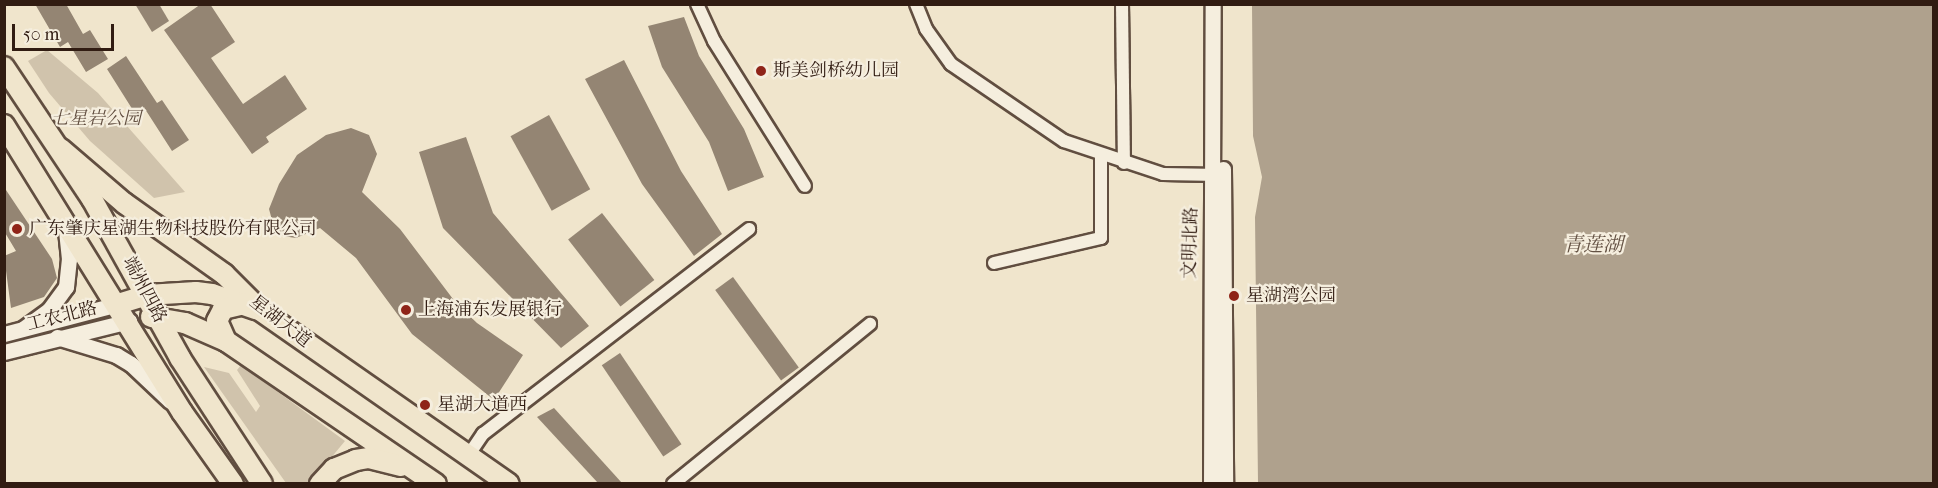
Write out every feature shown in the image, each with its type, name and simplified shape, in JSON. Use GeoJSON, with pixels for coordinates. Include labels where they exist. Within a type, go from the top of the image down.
{"type":"FeatureCollection","features":[{"type":"Feature","properties":{"kind":"main road","name":"端州四路"},"geometry":{"type":"LineString","coordinates":[[4,67],[61,149],[158,316],[262,483]]}},
{"type":"Feature","properties":{"kind":"main road","name":"端州四路"},"geometry":{"type":"LineString","coordinates":[[4,125],[129,321],[182,412],[232,483]]}},
{"type":"Feature","properties":{"kind":"main road","name":"星湖大道"},"geometry":{"type":"LineString","coordinates":[[61,149],[124,203],[224,274],[253,308],[508,483]]}},
{"type":"Feature","properties":{"kind":"main road"},"geometry":{"type":"LineString","coordinates":[[64,217],[92,199]]}},
{"type":"Feature","properties":{"kind":"main road"},"geometry":{"type":"LineString","coordinates":[[118,304],[147,295],[212,294],[253,308]]}},
{"type":"Feature","properties":{"kind":"main road"},"geometry":{"type":"LineString","coordinates":[[226,341],[217,321],[223,309],[253,308]]}},
{"type":"Feature","properties":{"kind":"main road"},"geometry":{"type":"LineString","coordinates":[[129,321],[158,316],[185,323],[226,341],[428,478]]}},
{"type":"Feature","properties":{"kind":"main road"},"geometry":{"type":"LineString","coordinates":[[210,450],[231,435]]}},
{"type":"Feature","properties":{"kind":"main road"},"geometry":{"type":"LineString","coordinates":[[320,483],[334,469],[369,458],[428,478]]}},
{"type":"Feature","properties":{"kind":"street"},"geometry":{"type":"LineString","coordinates":[[697,4],[714,41],[805,186]]}},
{"type":"Feature","properties":{"kind":"street"},"geometry":{"type":"LineString","coordinates":[[916,4],[926,29],[951,64],[1029,120],[1064,141],[1124,163],[1163,174],[1219,175]]}},
{"type":"Feature","properties":{"kind":"street"},"geometry":{"type":"LineString","coordinates":[[1122,4],[1124,163]]}},
{"type":"Feature","properties":{"kind":"street","name":"文明北路"},"geometry":{"type":"LineString","coordinates":[[1213,4],[1225,483]]}},
{"type":"Feature","properties":{"kind":"street","name":"文明北路"},"geometry":{"type":"LineString","coordinates":[[1211,483],[1209,231],[1219,175],[1222,4]]}},
{"type":"Feature","properties":{"kind":"street"},"geometry":{"type":"LineString","coordinates":[[994,263],[1101,238],[1101,155]]}},
{"type":"Feature","properties":{"kind":"street"},"geometry":{"type":"LineString","coordinates":[[24,328],[49,310],[66,287],[69,259],[64,217]]}},
{"type":"Feature","properties":{"kind":"street"},"geometry":{"type":"LineString","coordinates":[[468,456],[483,434],[749,229]]}},
{"type":"Feature","properties":{"kind":"street","name":"工农北路"},"geometry":{"type":"LineString","coordinates":[[4,334],[118,304]]}},
{"type":"Feature","properties":{"kind":"street","name":"工农北路"},"geometry":{"type":"LineString","coordinates":[[4,352],[129,321]]}},
{"type":"Feature","properties":{"kind":"street"},"geometry":{"type":"LineString","coordinates":[[673,483],[870,324]]}},
{"type":"Feature","properties":{"kind":"street"},"geometry":{"type":"LineString","coordinates":[[57,338],[91,346],[131,364],[182,412]]}},
{"type":"Feature","properties":{"kind":"green space","name":"七星岩公园"},"geometry":{"type":"Polygon","coordinates":[[[47,50],[98,93],[185,192],[154,198],[90,141],[49,93],[28,61],[47,50]]]}},
{"type":"Feature","properties":{"kind":"green space"},"geometry":{"type":"Polygon","coordinates":[[[241,365],[345,441],[310,483],[286,483],[204,367],[229,373],[256,412],[260,406],[237,370],[241,365]]]}},
{"type":"Feature","properties":{"kind":"water","name":"青莲湖"},"geometry":{"type":"Polygon","coordinates":[[[1252,5],[1933,5],[1933,483],[1258,483],[1255,217],[1262,177],[1253,136],[1252,5]]]}},
{"type":"Feature","properties":{"kind":"building"},"geometry":{"type":"Polygon","coordinates":[[[35,4],[66,4],[83,34],[90,30],[108,59],[86,72],[68,42],[60,47],[35,4]]]}},
{"type":"Feature","properties":{"kind":"building"},"geometry":{"type":"Polygon","coordinates":[[[135,4],[159,4],[169,21],[152,32],[135,4]]]}},
{"type":"Feature","properties":{"kind":"building"},"geometry":{"type":"Polygon","coordinates":[[[201,4],[210,4],[235,42],[211,58],[243,104],[285,75],[307,109],[266,137],[269,142],[252,154],[164,30],[201,4]]]}},
{"type":"Feature","properties":{"kind":"building"},"geometry":{"type":"Polygon","coordinates":[[[684,17],[699,56],[744,129],[764,177],[728,191],[709,142],[662,67],[648,26],[684,17]]]}},
{"type":"Feature","properties":{"kind":"building"},"geometry":{"type":"Polygon","coordinates":[[[126,56],[157,103],[162,100],[189,140],[172,151],[145,109],[136,115],[107,69],[126,56]]]}},
{"type":"Feature","properties":{"kind":"building"},"geometry":{"type":"Polygon","coordinates":[[[624,60],[681,171],[722,234],[694,256],[642,184],[585,79],[624,60]]]}},
{"type":"Feature","properties":{"kind":"building"},"geometry":{"type":"Polygon","coordinates":[[[549,115],[590,189],[552,211],[511,136],[549,115]]]}},
{"type":"Feature","properties":{"kind":"building"},"geometry":{"type":"Polygon","coordinates":[[[351,128],[369,135],[377,154],[362,192],[400,229],[456,303],[477,323],[523,355],[494,400],[412,334],[356,258],[320,228],[296,238],[276,235],[269,209],[279,184],[297,155],[326,135],[351,128]]]}},
{"type":"Feature","properties":{"kind":"building"},"geometry":{"type":"Polygon","coordinates":[[[466,137],[493,213],[589,326],[561,348],[443,228],[419,152],[466,137]]]}},
{"type":"Feature","properties":{"kind":"building","name":"广东肇庆星湖生物科技股份有限公司"},"geometry":{"type":"Polygon","coordinates":[[[4,187],[52,259],[57,278],[44,297],[11,308],[4,256],[16,251],[4,231],[4,187]]]}},
{"type":"Feature","properties":{"kind":"building"},"geometry":{"type":"Polygon","coordinates":[[[602,213],[654,280],[620,306],[568,239],[602,213]]]}},
{"type":"Feature","properties":{"kind":"building"},"geometry":{"type":"Polygon","coordinates":[[[733,277],[799,368],[781,381],[715,290],[733,277]]]}},
{"type":"Feature","properties":{"kind":"building"},"geometry":{"type":"Polygon","coordinates":[[[620,353],[682,444],[663,456],[602,365],[620,353]]]}},
{"type":"Feature","properties":{"kind":"building"},"geometry":{"type":"Polygon","coordinates":[[[554,408],[622,483],[598,483],[537,417],[554,408]]]}},
{"type":"Feature","properties":{"kind":"place","name":"斯美剑桥幼儿园"},"geometry":{"type":"Point","coordinates":[761,71]}},
{"type":"Feature","properties":{"kind":"place","name":"广东肇庆星湖生物科技股份有限公司"},"geometry":{"type":"Point","coordinates":[17,229]}},
{"type":"Feature","properties":{"kind":"place","name":"星湖湾公园"},"geometry":{"type":"Point","coordinates":[1234,296]}},
{"type":"Feature","properties":{"kind":"place","name":"上海浦东发展银行"},"geometry":{"type":"Point","coordinates":[406,310]}},
{"type":"Feature","properties":{"kind":"place","name":"星湖大道西"},"geometry":{"type":"Point","coordinates":[425,405]}}]}
